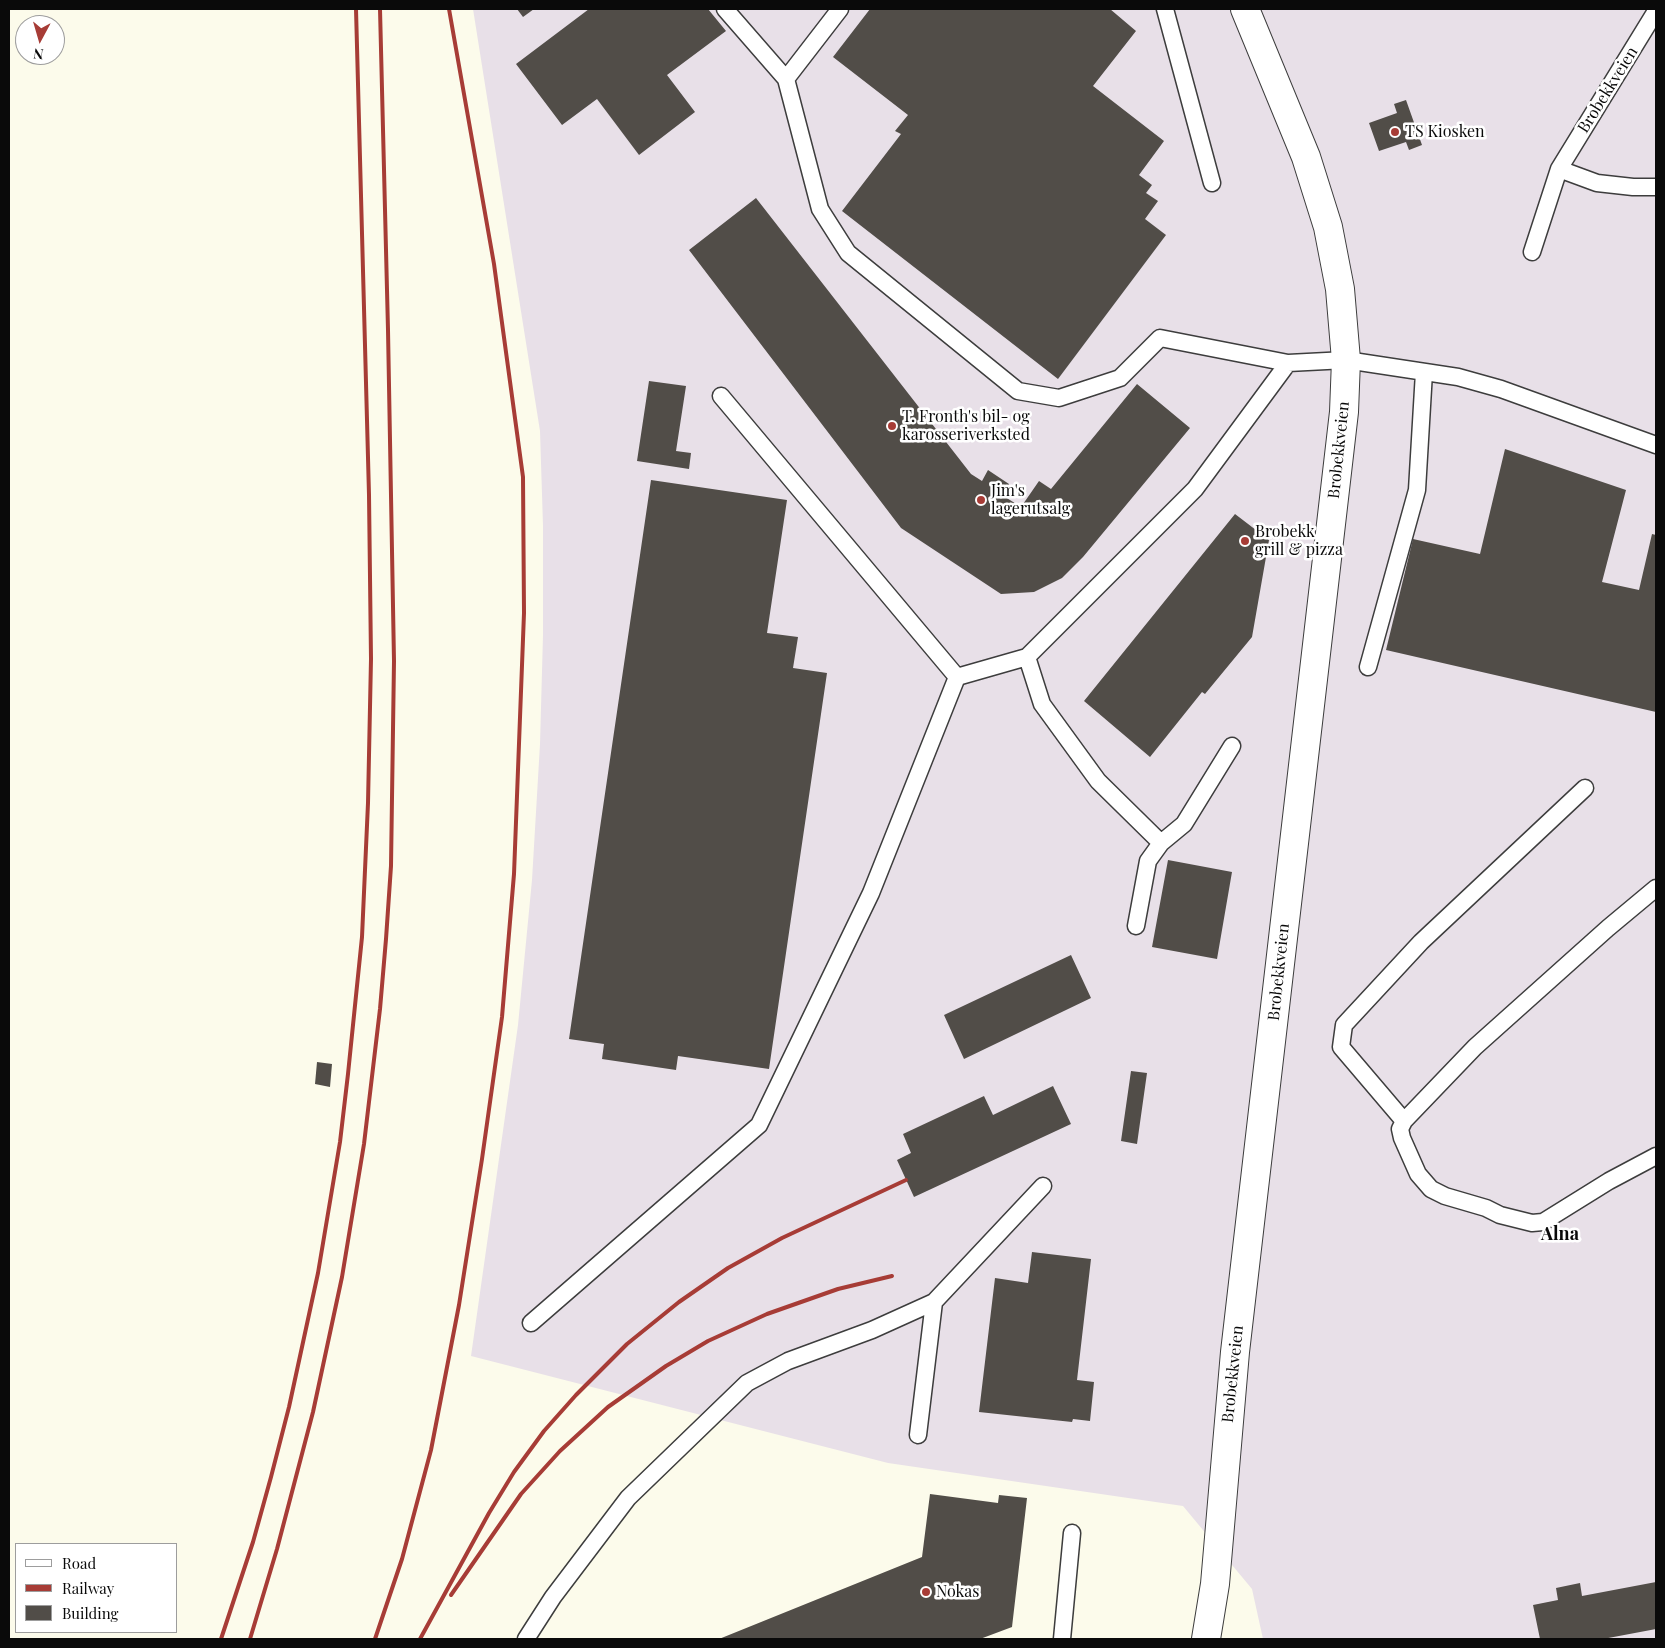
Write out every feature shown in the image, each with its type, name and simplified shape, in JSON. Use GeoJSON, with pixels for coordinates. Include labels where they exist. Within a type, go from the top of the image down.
{"type":"FeatureCollection","features":[{"type":"Feature","properties":{"kind":"street","name":"Brobekkveien"},"geometry":{"type":"LineString","coordinates":[[1206,1639],[1215,1584],[1235,1352],[1344,412],[1346,360],[1340,289],[1328,227],[1306,157],[1245,9]]}},
{"type":"Feature","properties":{"kind":"street","name":"Brobekkveien"},"geometry":{"type":"LineString","coordinates":[[1215,1584],[1226,1639]]}},
{"type":"Feature","properties":{"kind":"lane"},"geometry":{"type":"LineString","coordinates":[[725,9],[786,79],[820,209],[848,253],[1018,391],[1059,398],[1120,378],[1160,338],[1288,363],[1346,360],[1458,377],[1501,390],[1656,445]]}},
{"type":"Feature","properties":{"kind":"lane"},"geometry":{"type":"LineString","coordinates":[[786,79],[840,9]]}},
{"type":"Feature","properties":{"kind":"lane"},"geometry":{"type":"LineString","coordinates":[[1166,9],[1212,183]]}},
{"type":"Feature","properties":{"kind":"lane","name":"Brobekkveien"},"geometry":{"type":"LineString","coordinates":[[1532,252],[1559,169],[1656,12]]}},
{"type":"Feature","properties":{"kind":"lane"},"geometry":{"type":"LineString","coordinates":[[1559,169],[1597,183],[1634,188],[1656,187]]}},
{"type":"Feature","properties":{"kind":"lane"},"geometry":{"type":"LineString","coordinates":[[957,677],[1027,656],[1195,489],[1288,363]]}},
{"type":"Feature","properties":{"kind":"lane"},"geometry":{"type":"LineString","coordinates":[[1368,667],[1417,490],[1424,372]]}},
{"type":"Feature","properties":{"kind":"lane"},"geometry":{"type":"LineString","coordinates":[[721,396],[957,677]]}},
{"type":"Feature","properties":{"kind":"lane"},"geometry":{"type":"LineString","coordinates":[[1027,656],[1042,704],[1098,781],[1161,843]]}},
{"type":"Feature","properties":{"kind":"lane"},"geometry":{"type":"LineString","coordinates":[[531,1323],[759,1125],[871,893],[957,677]]}},
{"type":"Feature","properties":{"kind":"lane"},"geometry":{"type":"LineString","coordinates":[[1136,926],[1148,861],[1161,843],[1184,824],[1232,746]]}},
{"type":"Feature","properties":{"kind":"lane"},"geometry":{"type":"LineString","coordinates":[[1404,1121],[1340,1047],[1344,1025],[1421,942],[1585,788]]}},
{"type":"Feature","properties":{"kind":"lane"},"geometry":{"type":"LineString","coordinates":[[1656,888],[1608,928],[1476,1047],[1404,1121],[1400,1129],[1418,1174],[1431,1189],[1445,1196],[1486,1208],[1500,1215],[1532,1223],[1543,1222],[1609,1181],[1656,1156]]}},
{"type":"Feature","properties":{"kind":"lane"},"geometry":{"type":"LineString","coordinates":[[526,1639],[553,1597],[628,1498],[747,1383],[788,1361],[872,1330],[934,1302],[1043,1186]]}},
{"type":"Feature","properties":{"kind":"lane"},"geometry":{"type":"LineString","coordinates":[[918,1435],[934,1302]]}},
{"type":"Feature","properties":{"kind":"lane"},"geometry":{"type":"LineString","coordinates":[[1062,1639],[1072,1533]]}},
{"type":"Feature","properties":{"kind":"shaded area"},"geometry":{"type":"Polygon","coordinates":[[[473,9],[1656,9],[1656,1639],[1263,1639],[1252,1589],[1183,1506],[888,1463],[471,1356],[518,1025],[532,880],[540,744],[543,635],[543,526],[540,431],[473,9]]]}},
{"type":"Feature","properties":{"kind":"building"},"geometry":{"type":"Polygon","coordinates":[[[517,9],[534,9],[523,17],[517,9]]]}},
{"type":"Feature","properties":{"kind":"building"},"geometry":{"type":"Polygon","coordinates":[[[589,9],[708,9],[726,31],[667,75],[695,112],[639,155],[597,99],[562,125],[516,64],[589,9]]]}},
{"type":"Feature","properties":{"kind":"building"},"geometry":{"type":"Polygon","coordinates":[[[870,9],[1110,9],[1136,31],[1093,86],[1164,141],[1139,175],[1152,185],[1146,193],[1158,201],[1145,219],[1166,235],[1058,379],[842,211],[901,134],[895,131],[908,115],[833,57],[870,9]]]}},
{"type":"Feature","properties":{"kind":"building","name":"TS Kiosken"},"geometry":{"type":"Polygon","coordinates":[[[1406,100],[1422,145],[1409,150],[1406,142],[1379,151],[1369,123],[1397,113],[1394,104],[1406,100]]]}},
{"type":"Feature","properties":{"kind":"building"},"geometry":{"type":"Polygon","coordinates":[[[756,198],[971,474],[982,481],[988,470],[1009,484],[1002,495],[1021,507],[1039,481],[1051,489],[1137,384],[1190,428],[1083,557],[1062,578],[1034,592],[1001,594],[901,528],[689,250],[756,198]]]}},
{"type":"Feature","properties":{"kind":"building"},"geometry":{"type":"Polygon","coordinates":[[[649,381],[686,386],[676,451],[691,453],[689,469],[637,461],[649,381]]]}},
{"type":"Feature","properties":{"kind":"building"},"geometry":{"type":"Polygon","coordinates":[[[1505,449],[1626,490],[1602,582],[1639,590],[1652,534],[1656,535],[1656,712],[1386,650],[1413,539],[1480,554],[1505,449]]]}},
{"type":"Feature","properties":{"kind":"building"},"geometry":{"type":"Polygon","coordinates":[[[651,480],[787,500],[767,633],[798,637],[793,668],[827,673],[769,1069],[678,1056],[676,1070],[602,1059],[604,1044],[569,1039],[651,480]]]}},
{"type":"Feature","properties":{"kind":"building"},"geometry":{"type":"Polygon","coordinates":[[[1235,514],[1269,540],[1252,637],[1205,694],[1202,692],[1150,757],[1084,701],[1235,514]]]}},
{"type":"Feature","properties":{"kind":"building"},"geometry":{"type":"Polygon","coordinates":[[[1168,860],[1232,872],[1217,959],[1152,947],[1168,860]]]}},
{"type":"Feature","properties":{"kind":"building"},"geometry":{"type":"Polygon","coordinates":[[[1071,955],[1091,998],[964,1059],[944,1015],[1071,955]]]}},
{"type":"Feature","properties":{"kind":"building"},"geometry":{"type":"Polygon","coordinates":[[[317,1062],[332,1064],[330,1087],[315,1084],[317,1062]]]}},
{"type":"Feature","properties":{"kind":"building"},"geometry":{"type":"Polygon","coordinates":[[[1131,1071],[1147,1073],[1137,1144],[1121,1141],[1131,1071]]]}},
{"type":"Feature","properties":{"kind":"building"},"geometry":{"type":"Polygon","coordinates":[[[1053,1086],[1071,1124],[914,1197],[897,1160],[911,1153],[903,1134],[984,1096],[993,1115],[1053,1086]]]}},
{"type":"Feature","properties":{"kind":"building"},"geometry":{"type":"Polygon","coordinates":[[[1032,1252],[1091,1259],[1077,1380],[1094,1382],[1090,1421],[1073,1419],[1072,1422],[979,1412],[995,1278],[1028,1283],[1032,1252]]]}},
{"type":"Feature","properties":{"kind":"building","name":"Nokas"},"geometry":{"type":"Polygon","coordinates":[[[930,1494],[998,1503],[999,1495],[1027,1498],[1012,1627],[980,1639],[719,1639],[922,1557],[930,1494]]]}},
{"type":"Feature","properties":{"kind":"building"},"geometry":{"type":"Polygon","coordinates":[[[1656,1582],[1656,1629],[1603,1639],[1540,1639],[1533,1605],[1558,1600],[1556,1588],[1580,1583],[1582,1596],[1656,1582]]]}},
{"type":"Feature","properties":{"kind":"railway"},"geometry":{"type":"LineString","coordinates":[[221,1639],[253,1542],[271,1477],[289,1407],[318,1273],[340,1142],[362,937],[368,803],[371,659],[369,495],[356,9]]}},
{"type":"Feature","properties":{"kind":"railway"},"geometry":{"type":"LineString","coordinates":[[250,1639],[277,1549],[313,1412],[342,1277],[364,1144],[380,1009],[386,939],[391,866],[394,661],[380,9]]}},
{"type":"Feature","properties":{"kind":"railway"},"geometry":{"type":"LineString","coordinates":[[375,1639],[402,1559],[431,1450],[459,1305],[502,1017],[514,874],[524,613],[523,477],[494,264],[449,9]]}},
{"type":"Feature","properties":{"kind":"railway"},"geometry":{"type":"LineString","coordinates":[[420,1639],[489,1513],[514,1472],[544,1431],[576,1395],[627,1344],[679,1302],[728,1268],[782,1238],[906,1180]]}},
{"type":"Feature","properties":{"kind":"railway"},"geometry":{"type":"LineString","coordinates":[[451,1595],[521,1494],[560,1451],[608,1407],[666,1366],[708,1341],[767,1314],[838,1289],[892,1276]]}},
{"type":"Feature","properties":{"kind":"place","name":"TS Kiosken"},"geometry":{"type":"Point","coordinates":[1395,132]}},
{"type":"Feature","properties":{"kind":"place","name":"T. Fronth's bil- og karosseriverksted"},"geometry":{"type":"Point","coordinates":[892,426]}},
{"type":"Feature","properties":{"kind":"place","name":"Jim's lagerutsalg"},"geometry":{"type":"Point","coordinates":[981,500]}},
{"type":"Feature","properties":{"kind":"place","name":"Brobekk grill & pizza"},"geometry":{"type":"Point","coordinates":[1245,541]}},
{"type":"Feature","properties":{"kind":"place","name":"Nokas"},"geometry":{"type":"Point","coordinates":[926,1592]}},
{"type":"Feature","properties":{"kind":"district","name":"Alna"},"geometry":{"type":"Point","coordinates":[1560,1234]}}]}
